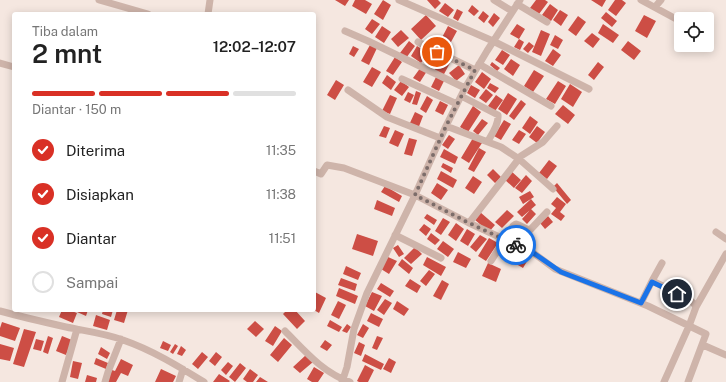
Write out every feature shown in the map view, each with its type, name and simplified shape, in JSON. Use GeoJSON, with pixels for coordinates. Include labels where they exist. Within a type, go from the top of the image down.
{"type":"FeatureCollection","features":[{"type":"Feature","properties":{"kind":"street"},"geometry":{"type":"LineString","coordinates":[[102,0],[141,12]]}},
{"type":"Feature","properties":{"kind":"street"},"geometry":{"type":"LineString","coordinates":[[208,12],[210,0]]}},
{"type":"Feature","properties":{"kind":"street"},"geometry":{"type":"LineString","coordinates":[[399,0],[493,41],[589,89]]}},
{"type":"Feature","properties":{"kind":"street"},"geometry":{"type":"LineString","coordinates":[[494,0],[512,11]]}},
{"type":"Feature","properties":{"kind":"street"},"geometry":{"type":"LineString","coordinates":[[641,0],[674,18]]}},
{"type":"Feature","properties":{"kind":"street"},"geometry":{"type":"LineString","coordinates":[[656,7],[661,0]]}},
{"type":"Feature","properties":{"kind":"street"},"geometry":{"type":"LineString","coordinates":[[285,331],[318,363],[345,381],[354,329],[367,293],[465,88],[493,41],[519,2],[547,22]]}},
{"type":"Feature","properties":{"kind":"street"},"geometry":{"type":"LineString","coordinates":[[345,31],[465,88]]}},
{"type":"Feature","properties":{"kind":"street"},"geometry":{"type":"LineString","coordinates":[[418,42],[477,67],[551,106]]}},
{"type":"Feature","properties":{"kind":"street"},"geometry":{"type":"LineString","coordinates":[[0,63],[12,66]]}},
{"type":"Feature","properties":{"kind":"street"},"geometry":{"type":"LineString","coordinates":[[402,79],[457,104]]}},
{"type":"Feature","properties":{"kind":"street"},"geometry":{"type":"LineString","coordinates":[[348,90],[387,118],[440,138]]}},
{"type":"Feature","properties":{"kind":"street"},"geometry":{"type":"LineString","coordinates":[[461,96],[498,115],[496,127],[488,141]]}},
{"type":"Feature","properties":{"kind":"street"},"geometry":{"type":"LineString","coordinates":[[446,126],[501,147],[519,158],[552,189]]}},
{"type":"Feature","properties":{"kind":"street"},"geometry":{"type":"LineString","coordinates":[[469,223],[519,158],[524,153],[543,142],[557,126]]}},
{"type":"Feature","properties":{"kind":"street"},"geometry":{"type":"LineString","coordinates":[[316,172],[321,174],[328,164],[344,168],[415,195],[469,223],[532,252],[561,272],[641,303],[706,334],[691,381]]}},
{"type":"Feature","properties":{"kind":"street"},"geometry":{"type":"LineString","coordinates":[[491,261],[513,226],[516,224],[526,230],[530,230],[547,212]]}},
{"type":"Feature","properties":{"kind":"street"},"geometry":{"type":"LineString","coordinates":[[716,232],[726,239]]}},
{"type":"Feature","properties":{"kind":"street"},"geometry":{"type":"LineString","coordinates":[[395,235],[441,258]]}},
{"type":"Feature","properties":{"kind":"street"},"geometry":{"type":"LineString","coordinates":[[664,382],[689,326],[695,305],[726,254]]}},
{"type":"Feature","properties":{"kind":"street"},"geometry":{"type":"LineString","coordinates":[[641,303],[662,263]]}},
{"type":"Feature","properties":{"kind":"street"},"geometry":{"type":"LineString","coordinates":[[652,282],[689,300],[695,305]]}},
{"type":"Feature","properties":{"kind":"street"},"geometry":{"type":"LineString","coordinates":[[0,311],[121,339],[146,348],[204,382]]}},
{"type":"Feature","properties":{"kind":"street"},"geometry":{"type":"LineString","coordinates":[[62,382],[77,329]]}},
{"type":"Feature","properties":{"kind":"street"},"geometry":{"type":"LineString","coordinates":[[105,382],[121,339]]}},
{"type":"Feature","properties":{"kind":"street"},"geometry":{"type":"LineString","coordinates":[[703,345],[726,355]]}},
{"type":"Feature","properties":{"kind":"street"},"geometry":{"type":"LineString","coordinates":[[179,382],[183,369]]}},
{"type":"Feature","properties":{"kind":"building"},"geometry":{"type":"Polygon","coordinates":[[[335,0],[349,0],[345,6],[335,0]]]}},
{"type":"Feature","properties":{"kind":"building"},"geometry":{"type":"Polygon","coordinates":[[[355,0],[365,0],[372,4],[366,14],[352,6],[355,0]]]}},
{"type":"Feature","properties":{"kind":"building"},"geometry":{"type":"Polygon","coordinates":[[[383,0],[391,5],[383,20],[374,14],[383,0]]]}},
{"type":"Feature","properties":{"kind":"building"},"geometry":{"type":"Polygon","coordinates":[[[427,0],[438,0],[441,3],[435,9],[427,0]]]}},
{"type":"Feature","properties":{"kind":"building"},"geometry":{"type":"Polygon","coordinates":[[[536,0],[545,0],[548,2],[539,14],[530,8],[536,0]]]}},
{"type":"Feature","properties":{"kind":"building"},"geometry":{"type":"Polygon","coordinates":[[[591,0],[606,0],[602,7],[591,0]]]}},
{"type":"Feature","properties":{"kind":"building"},"geometry":{"type":"Polygon","coordinates":[[[615,0],[622,0],[626,3],[616,16],[608,10],[615,0]]]}},
{"type":"Feature","properties":{"kind":"building"},"geometry":{"type":"Polygon","coordinates":[[[445,3],[454,10],[448,17],[439,11],[445,3]]]}},
{"type":"Feature","properties":{"kind":"building"},"geometry":{"type":"Polygon","coordinates":[[[550,4],[558,10],[551,21],[542,15],[550,4]]]}},
{"type":"Feature","properties":{"kind":"building"},"geometry":{"type":"Polygon","coordinates":[[[472,5],[479,11],[474,16],[468,11],[472,5]]]}},
{"type":"Feature","properties":{"kind":"building"},"geometry":{"type":"Polygon","coordinates":[[[457,9],[463,12],[458,21],[453,18],[457,9]]]}},
{"type":"Feature","properties":{"kind":"building"},"geometry":{"type":"Polygon","coordinates":[[[560,10],[568,15],[561,26],[553,20],[560,10]]]}},
{"type":"Feature","properties":{"kind":"building"},"geometry":{"type":"Polygon","coordinates":[[[483,11],[489,16],[484,23],[478,18],[483,11]]]}},
{"type":"Feature","properties":{"kind":"building"},"geometry":{"type":"Polygon","coordinates":[[[606,12],[617,21],[612,27],[601,18],[606,12]]]}},
{"type":"Feature","properties":{"kind":"building"},"geometry":{"type":"Polygon","coordinates":[[[494,13],[500,18],[493,27],[488,22],[494,13]]]}},
{"type":"Feature","properties":{"kind":"building"},"geometry":{"type":"Polygon","coordinates":[[[426,15],[436,26],[421,40],[411,29],[426,15]]]}},
{"type":"Feature","properties":{"kind":"building"},"geometry":{"type":"Polygon","coordinates":[[[644,15],[656,21],[647,38],[635,31],[644,15]]]}},
{"type":"Feature","properties":{"kind":"building"},"geometry":{"type":"Polygon","coordinates":[[[578,16],[586,22],[576,36],[568,30],[578,16]]]}},
{"type":"Feature","properties":{"kind":"building"},"geometry":{"type":"Polygon","coordinates":[[[372,19],[380,24],[372,34],[365,29],[372,19]]]}},
{"type":"Feature","properties":{"kind":"building"},"geometry":{"type":"Polygon","coordinates":[[[517,24],[525,29],[519,39],[510,34],[517,24]]]}},
{"type":"Feature","properties":{"kind":"building"},"geometry":{"type":"Polygon","coordinates":[[[603,24],[619,35],[613,43],[598,33],[603,24]]]}},
{"type":"Feature","properties":{"kind":"building"},"geometry":{"type":"Polygon","coordinates":[[[382,26],[391,32],[384,43],[375,37],[382,26]]]}},
{"type":"Feature","properties":{"kind":"building"},"geometry":{"type":"Polygon","coordinates":[[[448,26],[457,31],[445,53],[436,49],[448,26]]]}},
{"type":"Feature","properties":{"kind":"building"},"geometry":{"type":"Polygon","coordinates":[[[401,30],[409,38],[398,47],[391,39],[401,30]]]}},
{"type":"Feature","properties":{"kind":"building"},"geometry":{"type":"Polygon","coordinates":[[[541,30],[550,34],[541,56],[532,52],[541,30]]]}},
{"type":"Feature","properties":{"kind":"building"},"geometry":{"type":"Polygon","coordinates":[[[592,33],[600,39],[593,48],[584,41],[592,33]]]}},
{"type":"Feature","properties":{"kind":"building"},"geometry":{"type":"Polygon","coordinates":[[[555,35],[563,40],[558,49],[550,45],[555,35]]]}},
{"type":"Feature","properties":{"kind":"building"},"geometry":{"type":"Polygon","coordinates":[[[519,39],[524,42],[520,50],[514,47],[519,39]]]}},
{"type":"Feature","properties":{"kind":"building"},"geometry":{"type":"Polygon","coordinates":[[[409,41],[415,46],[406,58],[400,53],[409,41]]]}},
{"type":"Feature","properties":{"kind":"building"},"geometry":{"type":"Polygon","coordinates":[[[628,41],[641,51],[634,60],[621,50],[628,41]]]}},
{"type":"Feature","properties":{"kind":"building"},"geometry":{"type":"Polygon","coordinates":[[[529,42],[534,46],[528,53],[523,49],[529,42]]]}},
{"type":"Feature","properties":{"kind":"building"},"geometry":{"type":"Polygon","coordinates":[[[370,45],[377,48],[369,65],[361,61],[370,45]]]}},
{"type":"Feature","properties":{"kind":"building"},"geometry":{"type":"Polygon","coordinates":[[[353,46],[359,49],[354,57],[349,54],[353,46]]]}},
{"type":"Feature","properties":{"kind":"building"},"geometry":{"type":"Polygon","coordinates":[[[417,46],[428,53],[421,63],[411,56],[417,46]]]}},
{"type":"Feature","properties":{"kind":"building"},"geometry":{"type":"Polygon","coordinates":[[[553,49],[561,55],[553,66],[545,61],[553,49]]]}},
{"type":"Feature","properties":{"kind":"building"},"geometry":{"type":"Polygon","coordinates":[[[502,50],[510,55],[503,65],[495,60],[502,50]]]}},
{"type":"Feature","properties":{"kind":"building"},"geometry":{"type":"Polygon","coordinates":[[[395,57],[402,62],[393,75],[386,71],[395,57]]]}},
{"type":"Feature","properties":{"kind":"building"},"geometry":{"type":"Polygon","coordinates":[[[442,58],[450,63],[443,76],[434,71],[442,58]]]}},
{"type":"Feature","properties":{"kind":"building"},"geometry":{"type":"Polygon","coordinates":[[[511,59],[520,65],[513,76],[504,69],[511,59]]]}},
{"type":"Feature","properties":{"kind":"building"},"geometry":{"type":"Polygon","coordinates":[[[492,62],[500,68],[497,71],[490,65],[492,62]]]}},
{"type":"Feature","properties":{"kind":"building"},"geometry":{"type":"Polygon","coordinates":[[[598,62],[604,67],[594,80],[588,75],[598,62]]]}},
{"type":"Feature","properties":{"kind":"building"},"geometry":{"type":"Polygon","coordinates":[[[459,65],[465,74],[456,81],[449,73],[459,65]]]}},
{"type":"Feature","properties":{"kind":"building"},"geometry":{"type":"Polygon","coordinates":[[[372,67],[381,72],[372,87],[363,82],[372,67]]]}},
{"type":"Feature","properties":{"kind":"building"},"geometry":{"type":"Polygon","coordinates":[[[421,67],[427,71],[420,82],[413,78],[421,67]]]}},
{"type":"Feature","properties":{"kind":"building"},"geometry":{"type":"Polygon","coordinates":[[[534,70],[544,76],[533,92],[524,86],[534,70]]]}},
{"type":"Feature","properties":{"kind":"building"},"geometry":{"type":"Polygon","coordinates":[[[482,72],[491,79],[484,89],[475,82],[482,72]]]}},
{"type":"Feature","properties":{"kind":"building"},"geometry":{"type":"Polygon","coordinates":[[[387,75],[396,82],[391,90],[382,83],[387,75]]]}},
{"type":"Feature","properties":{"kind":"building"},"geometry":{"type":"Polygon","coordinates":[[[436,77],[444,81],[439,91],[431,87],[436,77]]]}},
{"type":"Feature","properties":{"kind":"building"},"geometry":{"type":"Polygon","coordinates":[[[336,80],[344,85],[335,100],[327,95],[336,80]]]}},
{"type":"Feature","properties":{"kind":"building"},"geometry":{"type":"Polygon","coordinates":[[[401,81],[409,87],[402,96],[394,90],[401,81]]]}},
{"type":"Feature","properties":{"kind":"building"},"geometry":{"type":"Polygon","coordinates":[[[558,81],[566,86],[555,104],[546,99],[558,81]]]}},
{"type":"Feature","properties":{"kind":"building"},"geometry":{"type":"Polygon","coordinates":[[[490,83],[499,88],[495,93],[487,88],[490,83]]]}},
{"type":"Feature","properties":{"kind":"building"},"geometry":{"type":"Polygon","coordinates":[[[570,84],[582,92],[573,107],[561,99],[570,84]]]}},
{"type":"Feature","properties":{"kind":"building"},"geometry":{"type":"Polygon","coordinates":[[[471,85],[480,90],[475,98],[467,93],[471,85]]]}},
{"type":"Feature","properties":{"kind":"building"},"geometry":{"type":"Polygon","coordinates":[[[486,89],[493,95],[486,103],[479,98],[486,89]]]}},
{"type":"Feature","properties":{"kind":"building"},"geometry":{"type":"Polygon","coordinates":[[[416,91],[421,93],[417,105],[412,104],[416,91]]]}},
{"type":"Feature","properties":{"kind":"building"},"geometry":{"type":"Polygon","coordinates":[[[408,92],[414,95],[410,103],[404,100],[408,92]]]}},
{"type":"Feature","properties":{"kind":"building"},"geometry":{"type":"Polygon","coordinates":[[[508,93],[517,99],[507,115],[498,109],[508,93]]]}},
{"type":"Feature","properties":{"kind":"building"},"geometry":{"type":"Polygon","coordinates":[[[390,95],[397,98],[390,114],[382,111],[390,95]]]}},
{"type":"Feature","properties":{"kind":"building"},"geometry":{"type":"Polygon","coordinates":[[[496,95],[503,100],[495,111],[488,106],[496,95]]]}},
{"type":"Feature","properties":{"kind":"building"},"geometry":{"type":"Polygon","coordinates":[[[427,96],[433,100],[426,113],[420,109],[427,96]]]}},
{"type":"Feature","properties":{"kind":"building"},"geometry":{"type":"Polygon","coordinates":[[[521,100],[526,104],[514,120],[509,116],[521,100]]]}},
{"type":"Feature","properties":{"kind":"building"},"geometry":{"type":"Polygon","coordinates":[[[440,101],[448,105],[443,115],[435,111],[440,101]]]}},
{"type":"Feature","properties":{"kind":"building"},"geometry":{"type":"Polygon","coordinates":[[[563,105],[575,115],[568,124],[555,114],[563,105]]]}},
{"type":"Feature","properties":{"kind":"building"},"geometry":{"type":"Polygon","coordinates":[[[473,106],[481,112],[468,132],[460,127],[473,106]]]}},
{"type":"Feature","properties":{"kind":"building"},"geometry":{"type":"Polygon","coordinates":[[[415,112],[423,116],[418,129],[409,125],[415,112]]]}},
{"type":"Feature","properties":{"kind":"building"},"geometry":{"type":"Polygon","coordinates":[[[530,116],[538,122],[530,134],[522,128],[530,116]]]}},
{"type":"Feature","properties":{"kind":"building"},"geometry":{"type":"Polygon","coordinates":[[[482,119],[488,123],[478,135],[473,131],[482,119]]]}},
{"type":"Feature","properties":{"kind":"building"},"geometry":{"type":"Polygon","coordinates":[[[504,120],[511,124],[501,140],[494,136],[504,120]]]}},
{"type":"Feature","properties":{"kind":"building"},"geometry":{"type":"Polygon","coordinates":[[[384,126],[390,128],[386,138],[379,136],[384,126]]]}},
{"type":"Feature","properties":{"kind":"building"},"geometry":{"type":"Polygon","coordinates":[[[537,126],[545,132],[537,143],[529,137],[537,126]]]}},
{"type":"Feature","properties":{"kind":"building"},"geometry":{"type":"Polygon","coordinates":[[[395,130],[404,134],[398,147],[389,143],[395,130]]]}},
{"type":"Feature","properties":{"kind":"building"},"geometry":{"type":"Polygon","coordinates":[[[519,130],[526,134],[519,144],[512,140],[519,130]]]}},
{"type":"Feature","properties":{"kind":"building"},"geometry":{"type":"Polygon","coordinates":[[[449,135],[455,139],[448,149],[442,145],[449,135]]]}},
{"type":"Feature","properties":{"kind":"building"},"geometry":{"type":"Polygon","coordinates":[[[409,138],[417,140],[412,156],[404,154],[409,138]]]}},
{"type":"Feature","properties":{"kind":"building"},"geometry":{"type":"Polygon","coordinates":[[[473,138],[482,143],[469,163],[461,158],[473,138]]]}},
{"type":"Feature","properties":{"kind":"building"},"geometry":{"type":"Polygon","coordinates":[[[479,148],[486,152],[474,172],[468,169],[479,148]]]}},
{"type":"Feature","properties":{"kind":"building"},"geometry":{"type":"Polygon","coordinates":[[[444,149],[458,157],[455,164],[440,157],[444,149]]]}},
{"type":"Feature","properties":{"kind":"building"},"geometry":{"type":"Polygon","coordinates":[[[549,160],[557,166],[547,179],[539,173],[549,160]]]}},
{"type":"Feature","properties":{"kind":"building"},"geometry":{"type":"Polygon","coordinates":[[[443,163],[453,168],[451,173],[441,167],[443,163]]]}},
{"type":"Feature","properties":{"kind":"building"},"geometry":{"type":"Polygon","coordinates":[[[493,169],[501,177],[495,183],[487,175],[493,169]]]}},
{"type":"Feature","properties":{"kind":"building"},"geometry":{"type":"Polygon","coordinates":[[[441,171],[457,180],[453,188],[437,179],[441,171]]]}},
{"type":"Feature","properties":{"kind":"building"},"geometry":{"type":"Polygon","coordinates":[[[511,171],[521,180],[514,188],[504,179],[511,171]]]}},
{"type":"Feature","properties":{"kind":"building"},"geometry":{"type":"Polygon","coordinates":[[[526,175],[532,181],[522,193],[515,188],[526,175]]]}},
{"type":"Feature","properties":{"kind":"building"},"geometry":{"type":"Polygon","coordinates":[[[473,176],[482,182],[474,194],[465,188],[473,176]]]}},
{"type":"Feature","properties":{"kind":"building"},"geometry":{"type":"Polygon","coordinates":[[[437,183],[448,190],[441,200],[431,193],[437,183]]]}},
{"type":"Feature","properties":{"kind":"building"},"geometry":{"type":"Polygon","coordinates":[[[557,183],[571,200],[567,204],[553,187],[557,183]]]}},
{"type":"Feature","properties":{"kind":"building"},"geometry":{"type":"Polygon","coordinates":[[[385,186],[402,196],[399,202],[381,192],[385,186]]]}},
{"type":"Feature","properties":{"kind":"building"},"geometry":{"type":"Polygon","coordinates":[[[530,191],[534,197],[523,204],[519,197],[530,191]]]}},
{"type":"Feature","properties":{"kind":"building"},"geometry":{"type":"Polygon","coordinates":[[[557,197],[566,204],[560,212],[565,216],[561,221],[551,214],[556,208],[551,204],[557,197]]]}},
{"type":"Feature","properties":{"kind":"building"},"geometry":{"type":"Polygon","coordinates":[[[531,199],[536,205],[522,217],[517,212],[531,199]]]}},
{"type":"Feature","properties":{"kind":"building"},"geometry":{"type":"Polygon","coordinates":[[[377,200],[395,208],[392,216],[374,209],[377,200]]]}},
{"type":"Feature","properties":{"kind":"building"},"geometry":{"type":"Polygon","coordinates":[[[531,209],[536,214],[527,224],[522,219],[531,209]]]}},
{"type":"Feature","properties":{"kind":"building"},"geometry":{"type":"Polygon","coordinates":[[[507,210],[514,216],[502,228],[495,222],[507,210]]]}},
{"type":"Feature","properties":{"kind":"building"},"geometry":{"type":"Polygon","coordinates":[[[480,212],[495,225],[489,232],[474,219],[480,212]]]}},
{"type":"Feature","properties":{"kind":"building"},"geometry":{"type":"Polygon","coordinates":[[[427,214],[437,220],[434,225],[424,218],[427,214]]]}},
{"type":"Feature","properties":{"kind":"building"},"geometry":{"type":"Polygon","coordinates":[[[548,216],[553,222],[545,229],[540,223],[548,216]]]}},
{"type":"Feature","properties":{"kind":"building"},"geometry":{"type":"Polygon","coordinates":[[[443,218],[450,222],[441,235],[435,231],[443,218]]]}},
{"type":"Feature","properties":{"kind":"building"},"geometry":{"type":"Polygon","coordinates":[[[456,223],[464,229],[456,241],[448,235],[456,223]]]}},
{"type":"Feature","properties":{"kind":"building"},"geometry":{"type":"Polygon","coordinates":[[[424,224],[431,229],[426,236],[419,230],[424,224]]]}},
{"type":"Feature","properties":{"kind":"building"},"geometry":{"type":"Polygon","coordinates":[[[517,225],[527,233],[519,244],[508,236],[517,225]]]}},
{"type":"Feature","properties":{"kind":"building"},"geometry":{"type":"Polygon","coordinates":[[[467,229],[475,234],[468,246],[460,241],[467,229]]]}},
{"type":"Feature","properties":{"kind":"building"},"geometry":{"type":"Polygon","coordinates":[[[431,233],[440,240],[435,245],[427,239],[431,233]]]}},
{"type":"Feature","properties":{"kind":"building"},"geometry":{"type":"Polygon","coordinates":[[[357,234],[378,241],[373,256],[352,249],[357,234]]]}},
{"type":"Feature","properties":{"kind":"building"},"geometry":{"type":"Polygon","coordinates":[[[480,235],[487,239],[476,252],[470,247],[480,235]]]}},
{"type":"Feature","properties":{"kind":"building"},"geometry":{"type":"Polygon","coordinates":[[[489,238],[498,243],[486,261],[478,256],[489,238]]]}},
{"type":"Feature","properties":{"kind":"building"},"geometry":{"type":"Polygon","coordinates":[[[443,241],[454,249],[448,257],[437,249],[443,241]]]}},
{"type":"Feature","properties":{"kind":"building"},"geometry":{"type":"Polygon","coordinates":[[[398,245],[404,254],[399,257],[393,248],[398,245]]]}},
{"type":"Feature","properties":{"kind":"building"},"geometry":{"type":"Polygon","coordinates":[[[503,245],[511,249],[506,259],[498,255],[503,245]]]}},
{"type":"Feature","properties":{"kind":"building"},"geometry":{"type":"Polygon","coordinates":[[[415,247],[422,254],[411,264],[404,258],[415,247]]]}},
{"type":"Feature","properties":{"kind":"building"},"geometry":{"type":"Polygon","coordinates":[[[516,251],[529,258],[523,268],[511,261],[516,251]]]}},
{"type":"Feature","properties":{"kind":"building"},"geometry":{"type":"Polygon","coordinates":[[[458,252],[471,259],[466,268],[453,262],[458,252]]]}},
{"type":"Feature","properties":{"kind":"building"},"geometry":{"type":"Polygon","coordinates":[[[388,257],[397,261],[389,274],[381,269],[388,257]]]}},
{"type":"Feature","properties":{"kind":"building"},"geometry":{"type":"Polygon","coordinates":[[[427,257],[446,267],[441,276],[423,265],[427,257]]]}},
{"type":"Feature","properties":{"kind":"building"},"geometry":{"type":"Polygon","coordinates":[[[402,259],[413,268],[409,274],[398,265],[402,259]]]}},
{"type":"Feature","properties":{"kind":"building"},"geometry":{"type":"Polygon","coordinates":[[[488,263],[501,269],[496,282],[482,276],[488,263]]]}},
{"type":"Feature","properties":{"kind":"building"},"geometry":{"type":"Polygon","coordinates":[[[346,266],[361,273],[358,280],[343,274],[346,266]]]}},
{"type":"Feature","properties":{"kind":"building"},"geometry":{"type":"Polygon","coordinates":[[[429,270],[435,274],[426,286],[420,281],[429,270]]]}},
{"type":"Feature","properties":{"kind":"building"},"geometry":{"type":"Polygon","coordinates":[[[341,278],[357,284],[355,291],[338,285],[341,278]]]}},
{"type":"Feature","properties":{"kind":"building"},"geometry":{"type":"Polygon","coordinates":[[[410,279],[421,286],[417,293],[405,286],[410,279]]]}},
{"type":"Feature","properties":{"kind":"building"},"geometry":{"type":"Polygon","coordinates":[[[442,280],[449,284],[441,300],[433,296],[442,280]]]}},
{"type":"Feature","properties":{"kind":"building"},"geometry":{"type":"Polygon","coordinates":[[[381,283],[394,291],[390,297],[377,289],[381,283]]]}},
{"type":"Feature","properties":{"kind":"building"},"geometry":{"type":"Polygon","coordinates":[[[339,288],[358,296],[355,304],[336,296],[339,288]]]}},
{"type":"Feature","properties":{"kind":"building"},"geometry":{"type":"Polygon","coordinates":[[[372,292],[382,296],[374,311],[365,306],[372,292]]]}},
{"type":"Feature","properties":{"kind":"building"},"geometry":{"type":"Polygon","coordinates":[[[316,293],[326,298],[319,313],[316,311],[316,293]]]}},
{"type":"Feature","properties":{"kind":"building"},"geometry":{"type":"Polygon","coordinates":[[[385,299],[392,303],[384,315],[377,310],[385,299]]]}},
{"type":"Feature","properties":{"kind":"building"},"geometry":{"type":"Polygon","coordinates":[[[338,301],[346,305],[339,319],[331,315],[338,301]]]}},
{"type":"Feature","properties":{"kind":"building"},"geometry":{"type":"Polygon","coordinates":[[[397,301],[409,309],[404,316],[393,309],[397,301]]]}},
{"type":"Feature","properties":{"kind":"building"},"geometry":{"type":"Polygon","coordinates":[[[61,312],[77,313],[73,323],[59,317],[61,312]]]}},
{"type":"Feature","properties":{"kind":"building"},"geometry":{"type":"Polygon","coordinates":[[[77,312],[87,312],[86,316],[77,312]]]}},
{"type":"Feature","properties":{"kind":"building"},"geometry":{"type":"Polygon","coordinates":[[[102,312],[112,312],[111,317],[102,314],[102,312]]]}},
{"type":"Feature","properties":{"kind":"building"},"geometry":{"type":"Polygon","coordinates":[[[116,312],[127,312],[124,323],[114,320],[116,312]]]}},
{"type":"Feature","properties":{"kind":"building"},"geometry":{"type":"Polygon","coordinates":[[[285,312],[297,312],[305,321],[297,329],[283,314],[285,312]]]}},
{"type":"Feature","properties":{"kind":"building"},"geometry":{"type":"Polygon","coordinates":[[[371,313],[383,319],[379,327],[367,321],[371,313]]]}},
{"type":"Feature","properties":{"kind":"building"},"geometry":{"type":"Polygon","coordinates":[[[96,315],[110,320],[107,330],[93,326],[96,315]]]}},
{"type":"Feature","properties":{"kind":"building"},"geometry":{"type":"Polygon","coordinates":[[[330,320],[342,327],[339,332],[327,326],[330,320]]]}},
{"type":"Feature","properties":{"kind":"building"},"geometry":{"type":"Polygon","coordinates":[[[255,321],[264,329],[256,337],[247,329],[255,321]]]}},
{"type":"Feature","properties":{"kind":"building"},"geometry":{"type":"Polygon","coordinates":[[[2,322],[20,328],[15,341],[0,336],[2,322]]]}},
{"type":"Feature","properties":{"kind":"building"},"geometry":{"type":"Polygon","coordinates":[[[347,324],[351,327],[347,333],[342,331],[347,324]]]}},
{"type":"Feature","properties":{"kind":"building"},"geometry":{"type":"Polygon","coordinates":[[[363,324],[369,328],[363,338],[357,335],[363,324]]]}},
{"type":"Feature","properties":{"kind":"building"},"geometry":{"type":"Polygon","coordinates":[[[275,326],[282,331],[273,346],[265,341],[275,326]]]}},
{"type":"Feature","properties":{"kind":"building"},"geometry":{"type":"Polygon","coordinates":[[[24,329],[36,332],[24,367],[13,364],[24,329]]]}},
{"type":"Feature","properties":{"kind":"building"},"geometry":{"type":"Polygon","coordinates":[[[48,336],[53,338],[48,354],[43,352],[48,336]]]}},
{"type":"Feature","properties":{"kind":"building"},"geometry":{"type":"Polygon","coordinates":[[[62,336],[72,340],[66,355],[56,351],[62,336]]]}},
{"type":"Feature","properties":{"kind":"building"},"geometry":{"type":"Polygon","coordinates":[[[377,336],[383,338],[377,350],[372,348],[377,336]]]}},
{"type":"Feature","properties":{"kind":"building"},"geometry":{"type":"Polygon","coordinates":[[[284,338],[292,345],[278,362],[270,355],[284,338]]]}},
{"type":"Feature","properties":{"kind":"building"},"geometry":{"type":"Polygon","coordinates":[[[36,339],[44,341],[41,351],[33,349],[36,339]]]}},
{"type":"Feature","properties":{"kind":"building"},"geometry":{"type":"Polygon","coordinates":[[[325,340],[332,345],[327,351],[320,347],[325,340]]]}},
{"type":"Feature","properties":{"kind":"building"},"geometry":{"type":"Polygon","coordinates":[[[163,341],[171,345],[168,351],[160,348],[163,341]]]}},
{"type":"Feature","properties":{"kind":"building"},"geometry":{"type":"Polygon","coordinates":[[[359,342],[365,345],[361,356],[354,353],[359,342]]]}},
{"type":"Feature","properties":{"kind":"building"},"geometry":{"type":"Polygon","coordinates":[[[0,344],[14,348],[10,361],[0,359],[0,344]]]}},
{"type":"Feature","properties":{"kind":"building"},"geometry":{"type":"Polygon","coordinates":[[[175,344],[178,346],[173,354],[170,352],[175,344]]]}},
{"type":"Feature","properties":{"kind":"building"},"geometry":{"type":"Polygon","coordinates":[[[181,346],[186,350],[182,356],[177,354],[181,346]]]}},
{"type":"Feature","properties":{"kind":"building"},"geometry":{"type":"Polygon","coordinates":[[[101,347],[110,353],[107,359],[98,354],[101,347]]]}},
{"type":"Feature","properties":{"kind":"building"},"geometry":{"type":"Polygon","coordinates":[[[202,352],[208,357],[198,369],[192,364],[202,352]]]}},
{"type":"Feature","properties":{"kind":"building"},"geometry":{"type":"Polygon","coordinates":[[[216,352],[222,357],[215,366],[209,361],[216,352]]]}},
{"type":"Feature","properties":{"kind":"building"},"geometry":{"type":"Polygon","coordinates":[[[365,354],[384,364],[381,370],[362,361],[365,354]]]}},
{"type":"Feature","properties":{"kind":"building"},"geometry":{"type":"Polygon","coordinates":[[[306,355],[313,362],[300,373],[293,367],[306,355]]]}},
{"type":"Feature","properties":{"kind":"building"},"geometry":{"type":"Polygon","coordinates":[[[96,358],[108,363],[106,369],[94,364],[96,358]]]}},
{"type":"Feature","properties":{"kind":"building"},"geometry":{"type":"Polygon","coordinates":[[[389,358],[396,362],[391,373],[383,369],[389,358]]]}},
{"type":"Feature","properties":{"kind":"building"},"geometry":{"type":"Polygon","coordinates":[[[121,359],[133,365],[128,376],[121,373],[116,382],[106,382],[112,370],[115,371],[121,359]]]}},
{"type":"Feature","properties":{"kind":"building"},"geometry":{"type":"Polygon","coordinates":[[[73,361],[82,363],[78,379],[70,377],[73,361]]]}},
{"type":"Feature","properties":{"kind":"building"},"geometry":{"type":"Polygon","coordinates":[[[228,362],[233,366],[226,375],[221,370],[228,362]]]}},
{"type":"Feature","properties":{"kind":"building"},"geometry":{"type":"Polygon","coordinates":[[[240,363],[246,368],[235,382],[229,377],[240,363]]]}},
{"type":"Feature","properties":{"kind":"building"},"geometry":{"type":"Polygon","coordinates":[[[365,365],[374,370],[368,382],[359,382],[357,381],[365,365]]]}},
{"type":"Feature","properties":{"kind":"building"},"geometry":{"type":"Polygon","coordinates":[[[314,367],[324,373],[318,382],[312,382],[307,379],[314,367]]]}},
{"type":"Feature","properties":{"kind":"building"},"geometry":{"type":"Polygon","coordinates":[[[161,369],[176,376],[173,382],[155,382],[161,369]]]}},
{"type":"Feature","properties":{"kind":"building"},"geometry":{"type":"Polygon","coordinates":[[[250,369],[258,375],[253,382],[247,382],[243,379],[250,369]]]}},
{"type":"Feature","properties":{"kind":"building"},"geometry":{"type":"Polygon","coordinates":[[[219,374],[230,381],[213,382],[219,374]]]}},
{"type":"Feature","properties":{"kind":"building"},"geometry":{"type":"Polygon","coordinates":[[[87,375],[97,378],[96,382],[85,382],[87,375]]]}},
{"type":"Feature","properties":{"kind":"building"},"geometry":{"type":"Polygon","coordinates":[[[260,377],[268,382],[256,382],[260,377]]]}},
{"type":"Feature","properties":{"kind":"way so far"},"geometry":{"type":"LineString","coordinates":[[437,52],[475,70],[446,126],[415,195],[516,245]]}},
{"type":"Feature","properties":{"kind":"route"},"geometry":{"type":"LineString","coordinates":[[516,245],[532,252],[561,272],[641,303],[652,282],[677,294]]}}]}
